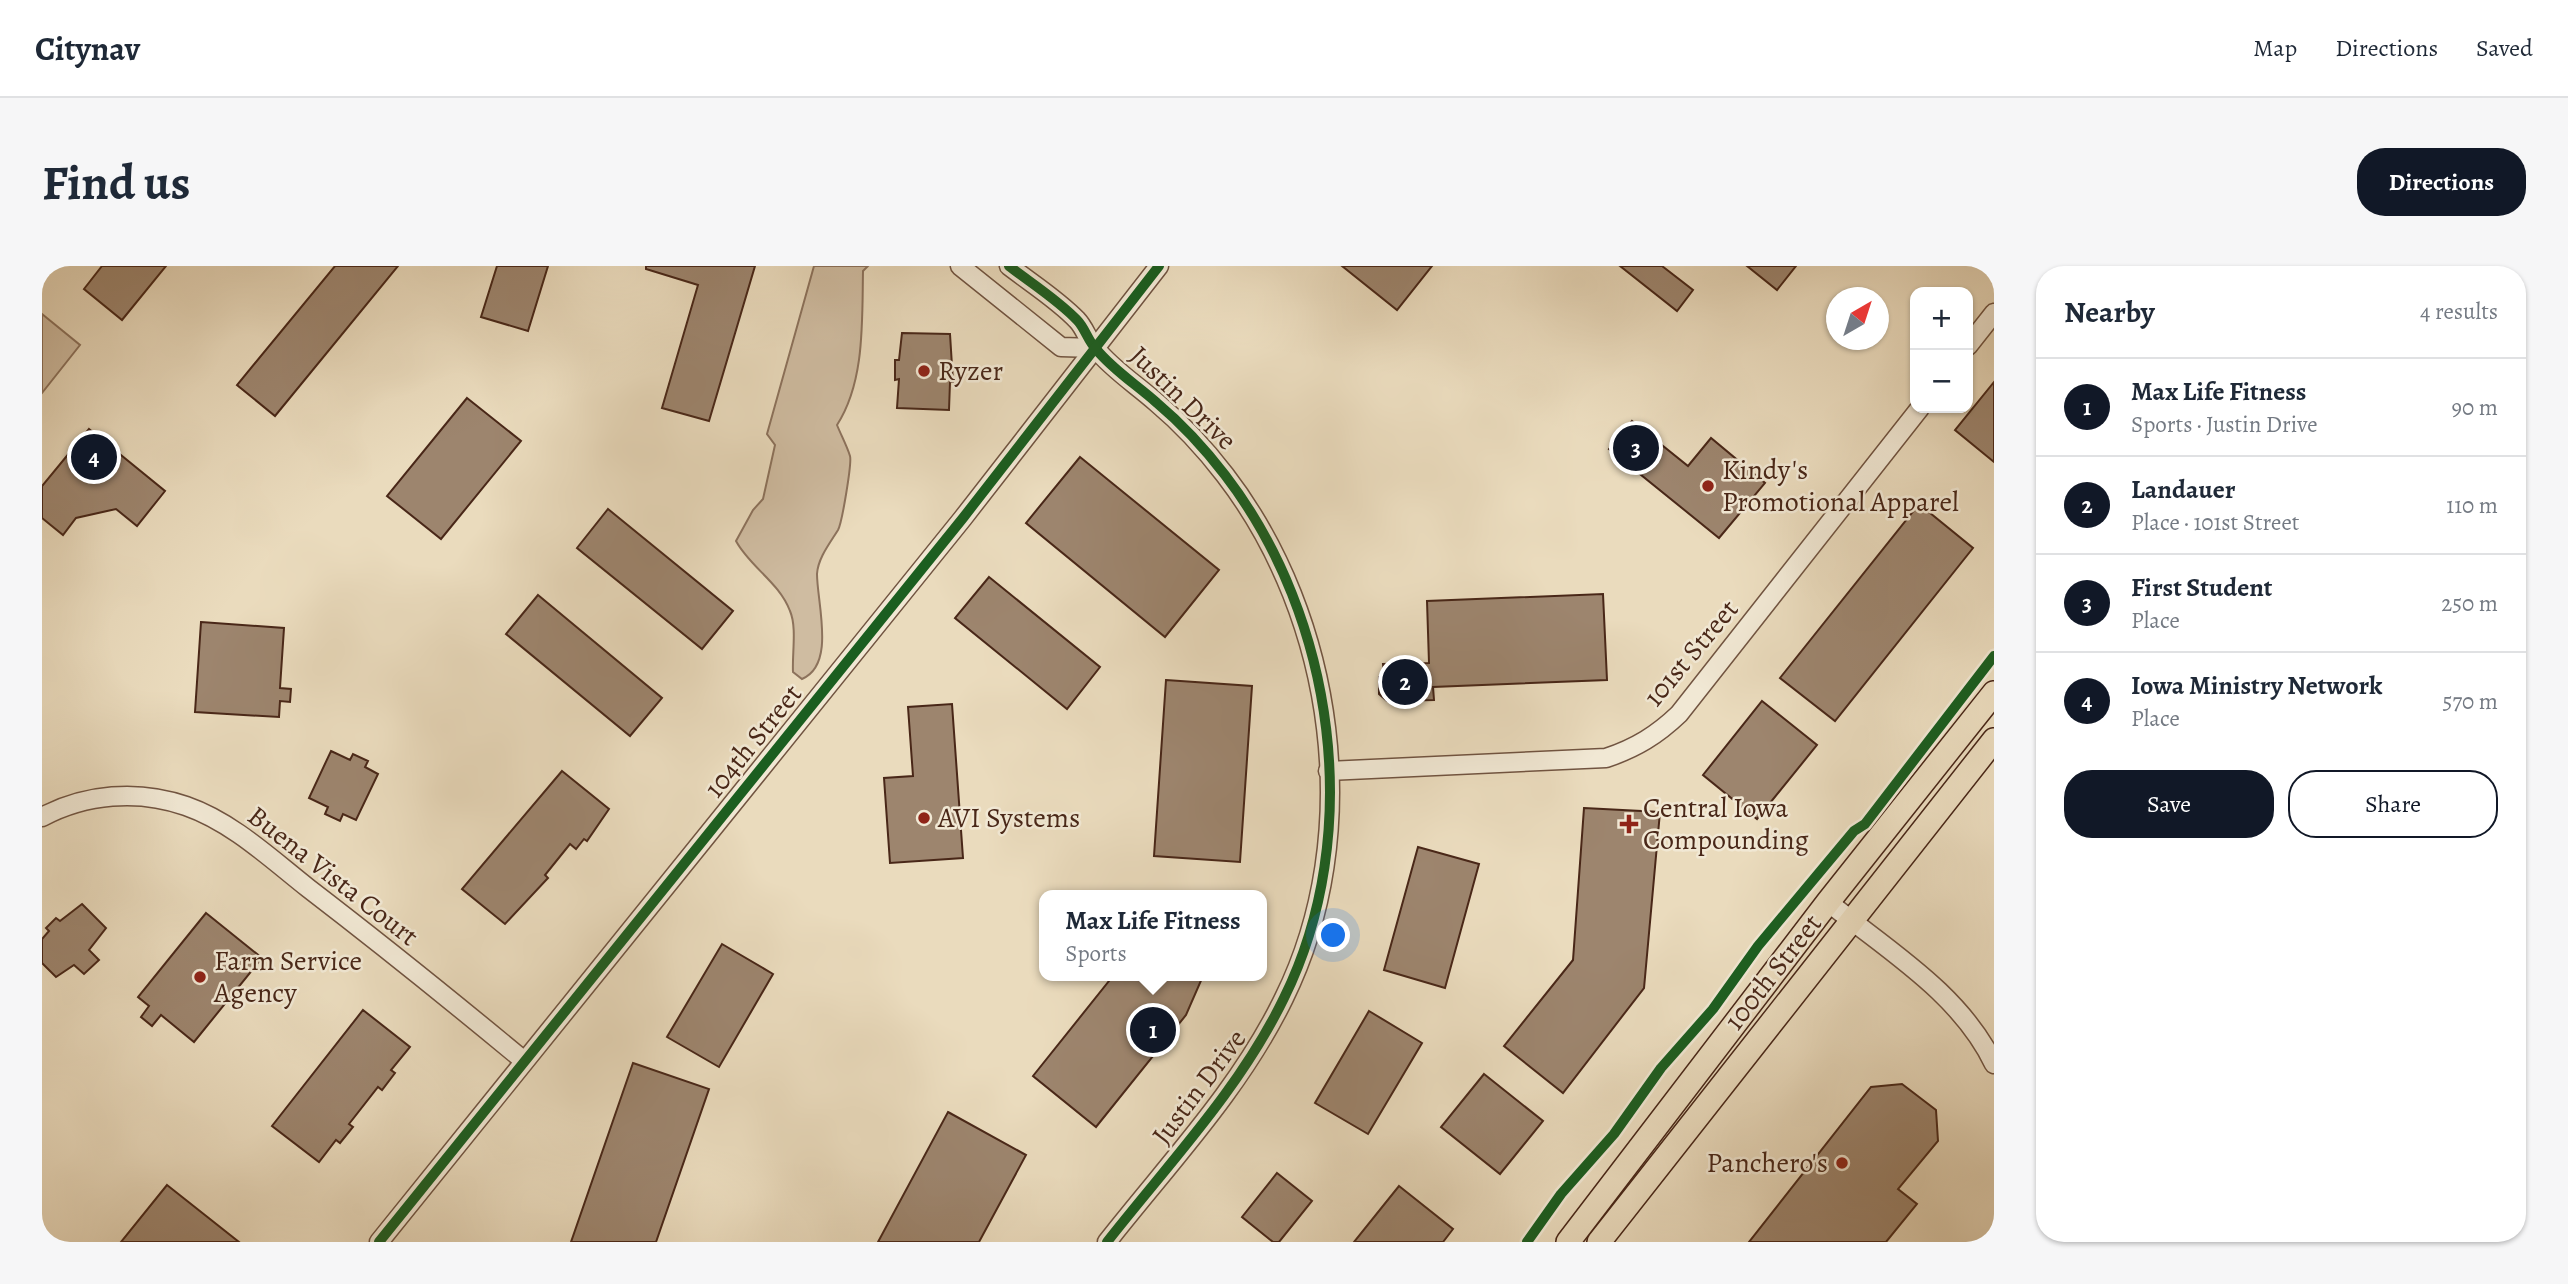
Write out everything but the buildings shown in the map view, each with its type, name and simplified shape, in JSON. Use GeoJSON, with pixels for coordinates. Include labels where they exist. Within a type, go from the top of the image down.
{"type":"FeatureCollection","features":[{"type":"Feature","properties":{"kind":"main road","name":"100th Street"},"geometry":{"type":"LineString","coordinates":[[1568,1242],[1828,902],[1994,692]]}},
{"type":"Feature","properties":{"kind":"main road","name":"100th Street"},"geometry":{"type":"LineString","coordinates":[[1599,1242],[1994,740]]}},
{"type":"Feature","properties":{"kind":"street","name":"Justin Drive"},"geometry":{"type":"LineString","coordinates":[[960,266],[1061,347],[1094,348]]}},
{"type":"Feature","properties":{"kind":"street","name":"Justin Drive"},"geometry":{"type":"LineString","coordinates":[[1009,266],[1079,321],[1094,348],[1194,439],[1226,476],[1254,519],[1285,579],[1304,630],[1318,683],[1328,771],[1327,844],[1318,898],[1305,947],[1286,995],[1263,1040],[1234,1083],[1107,1242]]}},
{"type":"Feature","properties":{"kind":"street","name":"104th Street"},"geometry":{"type":"LineString","coordinates":[[379,1242],[523,1060],[947,538],[1159,266]]}},
{"type":"Feature","properties":{"kind":"street"},"geometry":{"type":"LineString","coordinates":[[1973,340],[1994,313]]}},
{"type":"Feature","properties":{"kind":"street","name":"101st Street"},"geometry":{"type":"LineString","coordinates":[[1328,771],[1606,758],[1633,749],[1658,734],[1679,714],[1916,413]]}},
{"type":"Feature","properties":{"kind":"street","name":"Buena Vista Court"},"geometry":{"type":"LineString","coordinates":[[42,817],[66,804],[84,800],[147,797],[185,805],[217,820],[369,936],[523,1060]]}},
{"type":"Feature","properties":{"kind":"street"},"geometry":{"type":"LineString","coordinates":[[1828,902],[1958,1009],[1986,1046],[1994,1064]]}},
{"type":"Feature","properties":{"kind":"shaded area"},"geometry":{"type":"Polygon","coordinates":[[[814,266],[868,266],[863,271],[862,330],[857,371],[853,390],[837,425],[850,456],[850,470],[838,530],[822,556],[817,574],[822,647],[819,661],[812,672],[802,679],[793,672],[794,641],[790,611],[779,591],[736,541],[753,510],[763,499],[775,445],[767,434],[814,266]]]}},
{"type":"Feature","properties":{"kind":"shaded area"},"geometry":{"type":"Polygon","coordinates":[[[42,314],[80,345],[42,393],[42,314]]]}},
{"type":"Feature","properties":{"kind":"cycle path"},"geometry":{"type":"LineString","coordinates":[[1009,266],[1070,313],[1103,357],[1175,419],[1225,475],[1262,532],[1292,594],[1313,660],[1326,729],[1330,798],[1324,867],[1309,934],[1284,998],[1225,1094],[1107,1242]]}},
{"type":"Feature","properties":{"kind":"cycle path"},"geometry":{"type":"LineString","coordinates":[[379,1242],[963,518],[1159,266]]}},
{"type":"Feature","properties":{"kind":"cycle path"},"geometry":{"type":"LineString","coordinates":[[1527,1242],[1561,1194],[1614,1134],[1661,1068],[1713,1009],[1758,946],[1854,831],[1865,824],[1994,656]]}},
{"type":"Feature","properties":{"kind":"place","name":"Ryzer"},"geometry":{"type":"Point","coordinates":[924,371]}},
{"type":"Feature","properties":{"kind":"place","name":"First Student"},"geometry":{"type":"Point","coordinates":[1636,448]}},
{"type":"Feature","properties":{"kind":"place","name":"Iowa Ministry Network"},"geometry":{"type":"Point","coordinates":[94,457]}},
{"type":"Feature","properties":{"kind":"place","name":"Kindy's Promotional Apparel"},"geometry":{"type":"Point","coordinates":[1708,486]}},
{"type":"Feature","properties":{"kind":"place","name":"Landauer"},"geometry":{"type":"Point","coordinates":[1405,682]}},
{"type":"Feature","properties":{"kind":"place","name":"AVI Systems"},"geometry":{"type":"Point","coordinates":[924,818]}},
{"type":"Feature","properties":{"kind":"place","name":"Central Iowa Compounding"},"geometry":{"type":"Point","coordinates":[1629,824]}},
{"type":"Feature","properties":{"kind":"place","name":"Farm Service Agency"},"geometry":{"type":"Point","coordinates":[200,977]}},
{"type":"Feature","properties":{"kind":"place","name":"Max Life Fitness"},"geometry":{"type":"Point","coordinates":[1153,1030]}},
{"type":"Feature","properties":{"kind":"place","name":"Panchero's"},"geometry":{"type":"Point","coordinates":[1842,1163]}}]}
